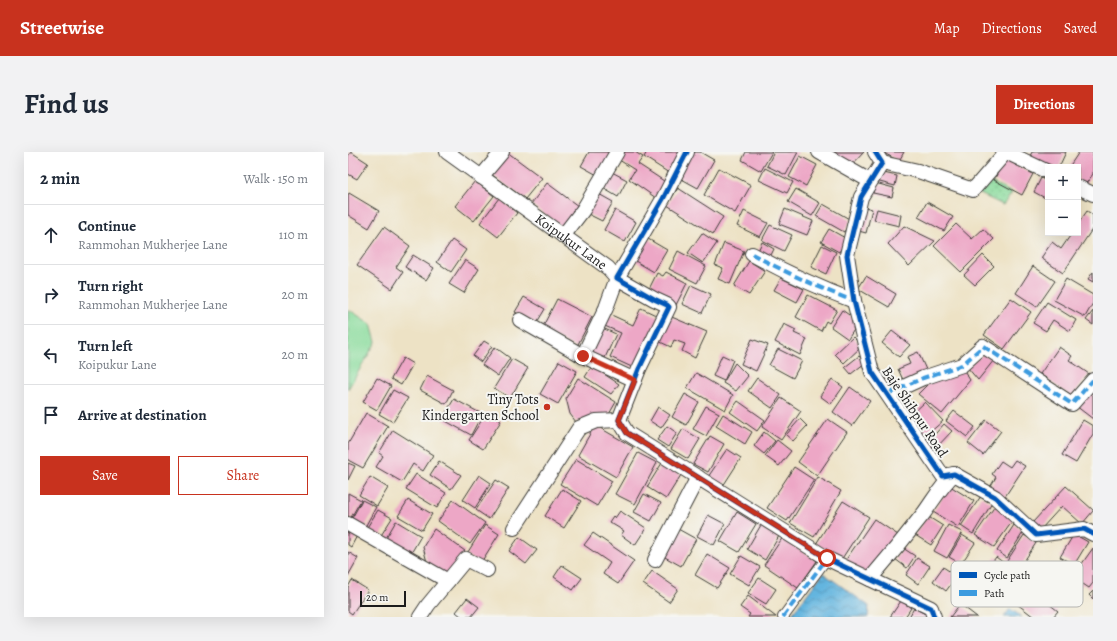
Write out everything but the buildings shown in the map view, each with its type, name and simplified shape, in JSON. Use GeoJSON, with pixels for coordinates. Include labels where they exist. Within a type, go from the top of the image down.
{"type":"FeatureCollection","features":[{"type":"Feature","properties":{"kind":"street","name":"Koipukur Lane"},"geometry":{"type":"LineString","coordinates":[[446,152],[608,268],[617,278],[606,308],[583,356]]}},
{"type":"Feature","properties":{"kind":"street"},"geometry":{"type":"LineString","coordinates":[[481,177],[502,152]]}},
{"type":"Feature","properties":{"kind":"street"},"geometry":{"type":"LineString","coordinates":[[564,236],[583,210],[617,152]]}},
{"type":"Feature","properties":{"kind":"street"},"geometry":{"type":"LineString","coordinates":[[619,420],[635,380],[669,307],[617,278],[663,198],[687,152]]}},
{"type":"Feature","properties":{"kind":"street"},"geometry":{"type":"LineString","coordinates":[[819,152],[870,181]]}},
{"type":"Feature","properties":{"kind":"street"},"geometry":{"type":"LineString","coordinates":[[878,157],[973,190],[1006,152],[1045,171]]}},
{"type":"Feature","properties":{"kind":"street","name":"Baje Shibpur Road"},"geometry":{"type":"LineString","coordinates":[[878,157],[870,181],[861,196],[847,255],[854,301],[872,372],[943,476],[954,474],[995,497],[1036,535],[1084,528],[1093,534]]}},
{"type":"Feature","properties":{"kind":"street"},"geometry":{"type":"LineString","coordinates":[[1081,188],[1093,194]]}},
{"type":"Feature","properties":{"kind":"street"},"geometry":{"type":"LineString","coordinates":[[752,254],[796,277],[854,301]]}},
{"type":"Feature","properties":{"kind":"street"},"geometry":{"type":"LineString","coordinates":[[520,320],[583,356],[635,380]]}},
{"type":"Feature","properties":{"kind":"street"},"geometry":{"type":"LineString","coordinates":[[888,394],[923,378],[962,365],[983,346],[1072,404],[1093,380]]}},
{"type":"Feature","properties":{"kind":"street"},"geometry":{"type":"LineString","coordinates":[[619,420],[627,433],[827,558],[931,608],[934,617]]}},
{"type":"Feature","properties":{"kind":"street"},"geometry":{"type":"LineString","coordinates":[[514,528],[579,428],[596,421],[619,420]]}},
{"type":"Feature","properties":{"kind":"street"},"geometry":{"type":"LineString","coordinates":[[870,579],[901,543],[932,503],[945,483],[954,474]]}},
{"type":"Feature","properties":{"kind":"street"},"geometry":{"type":"LineString","coordinates":[[655,560],[698,477]]}},
{"type":"Feature","properties":{"kind":"street"},"geometry":{"type":"LineString","coordinates":[[348,524],[448,581]]}},
{"type":"Feature","properties":{"kind":"street"},"geometry":{"type":"LineString","coordinates":[[783,617],[827,558]]}},
{"type":"Feature","properties":{"kind":"street"},"geometry":{"type":"LineString","coordinates":[[420,617],[466,559],[486,570]]}},
{"type":"Feature","properties":{"kind":"green space"},"geometry":{"type":"Polygon","coordinates":[[[988,180],[1012,193],[1003,205],[978,193],[988,180]]]}},
{"type":"Feature","properties":{"kind":"green space"},"geometry":{"type":"Polygon","coordinates":[[[348,309],[371,324],[376,342],[348,389],[348,309]]]}},
{"type":"Feature","properties":{"kind":"water"},"geometry":{"type":"Polygon","coordinates":[[[823,573],[869,606],[868,617],[790,617],[823,573]]]}},
{"type":"Feature","properties":{"kind":"water"},"geometry":{"type":"Polygon","coordinates":[[[1010,609],[1022,617],[1004,617],[1010,609]]]}},
{"type":"Feature","properties":{"kind":"marked path"},"geometry":{"type":"LineString","coordinates":[[752,254],[828,291],[854,301]]}},
{"type":"Feature","properties":{"kind":"marked path"},"geometry":{"type":"LineString","coordinates":[[888,394],[923,378],[962,365],[983,346],[1072,404],[1093,380]]}},
{"type":"Feature","properties":{"kind":"marked path"},"geometry":{"type":"LineString","coordinates":[[783,617],[827,558]]}},
{"type":"Feature","properties":{"kind":"cycle path"},"geometry":{"type":"LineString","coordinates":[[687,152],[663,199],[617,278],[669,307],[639,369],[619,420],[627,433],[830,560],[931,608],[934,617]]}},
{"type":"Feature","properties":{"kind":"cycle path"},"geometry":{"type":"LineString","coordinates":[[875,152],[882,163],[861,197],[847,255],[854,301],[872,372],[943,476],[954,474],[995,497],[1036,535],[1084,529],[1093,534]]}},
{"type":"Feature","properties":{"kind":"place","name":"Tiny Tots Kindergarten School"},"geometry":{"type":"Point","coordinates":[547,407]}},
{"type":"Feature","properties":{"kind":"route"},"geometry":{"type":"LineString","coordinates":[[583,356],[635,380],[619,420],[627,433],[827,558]]}}]}
